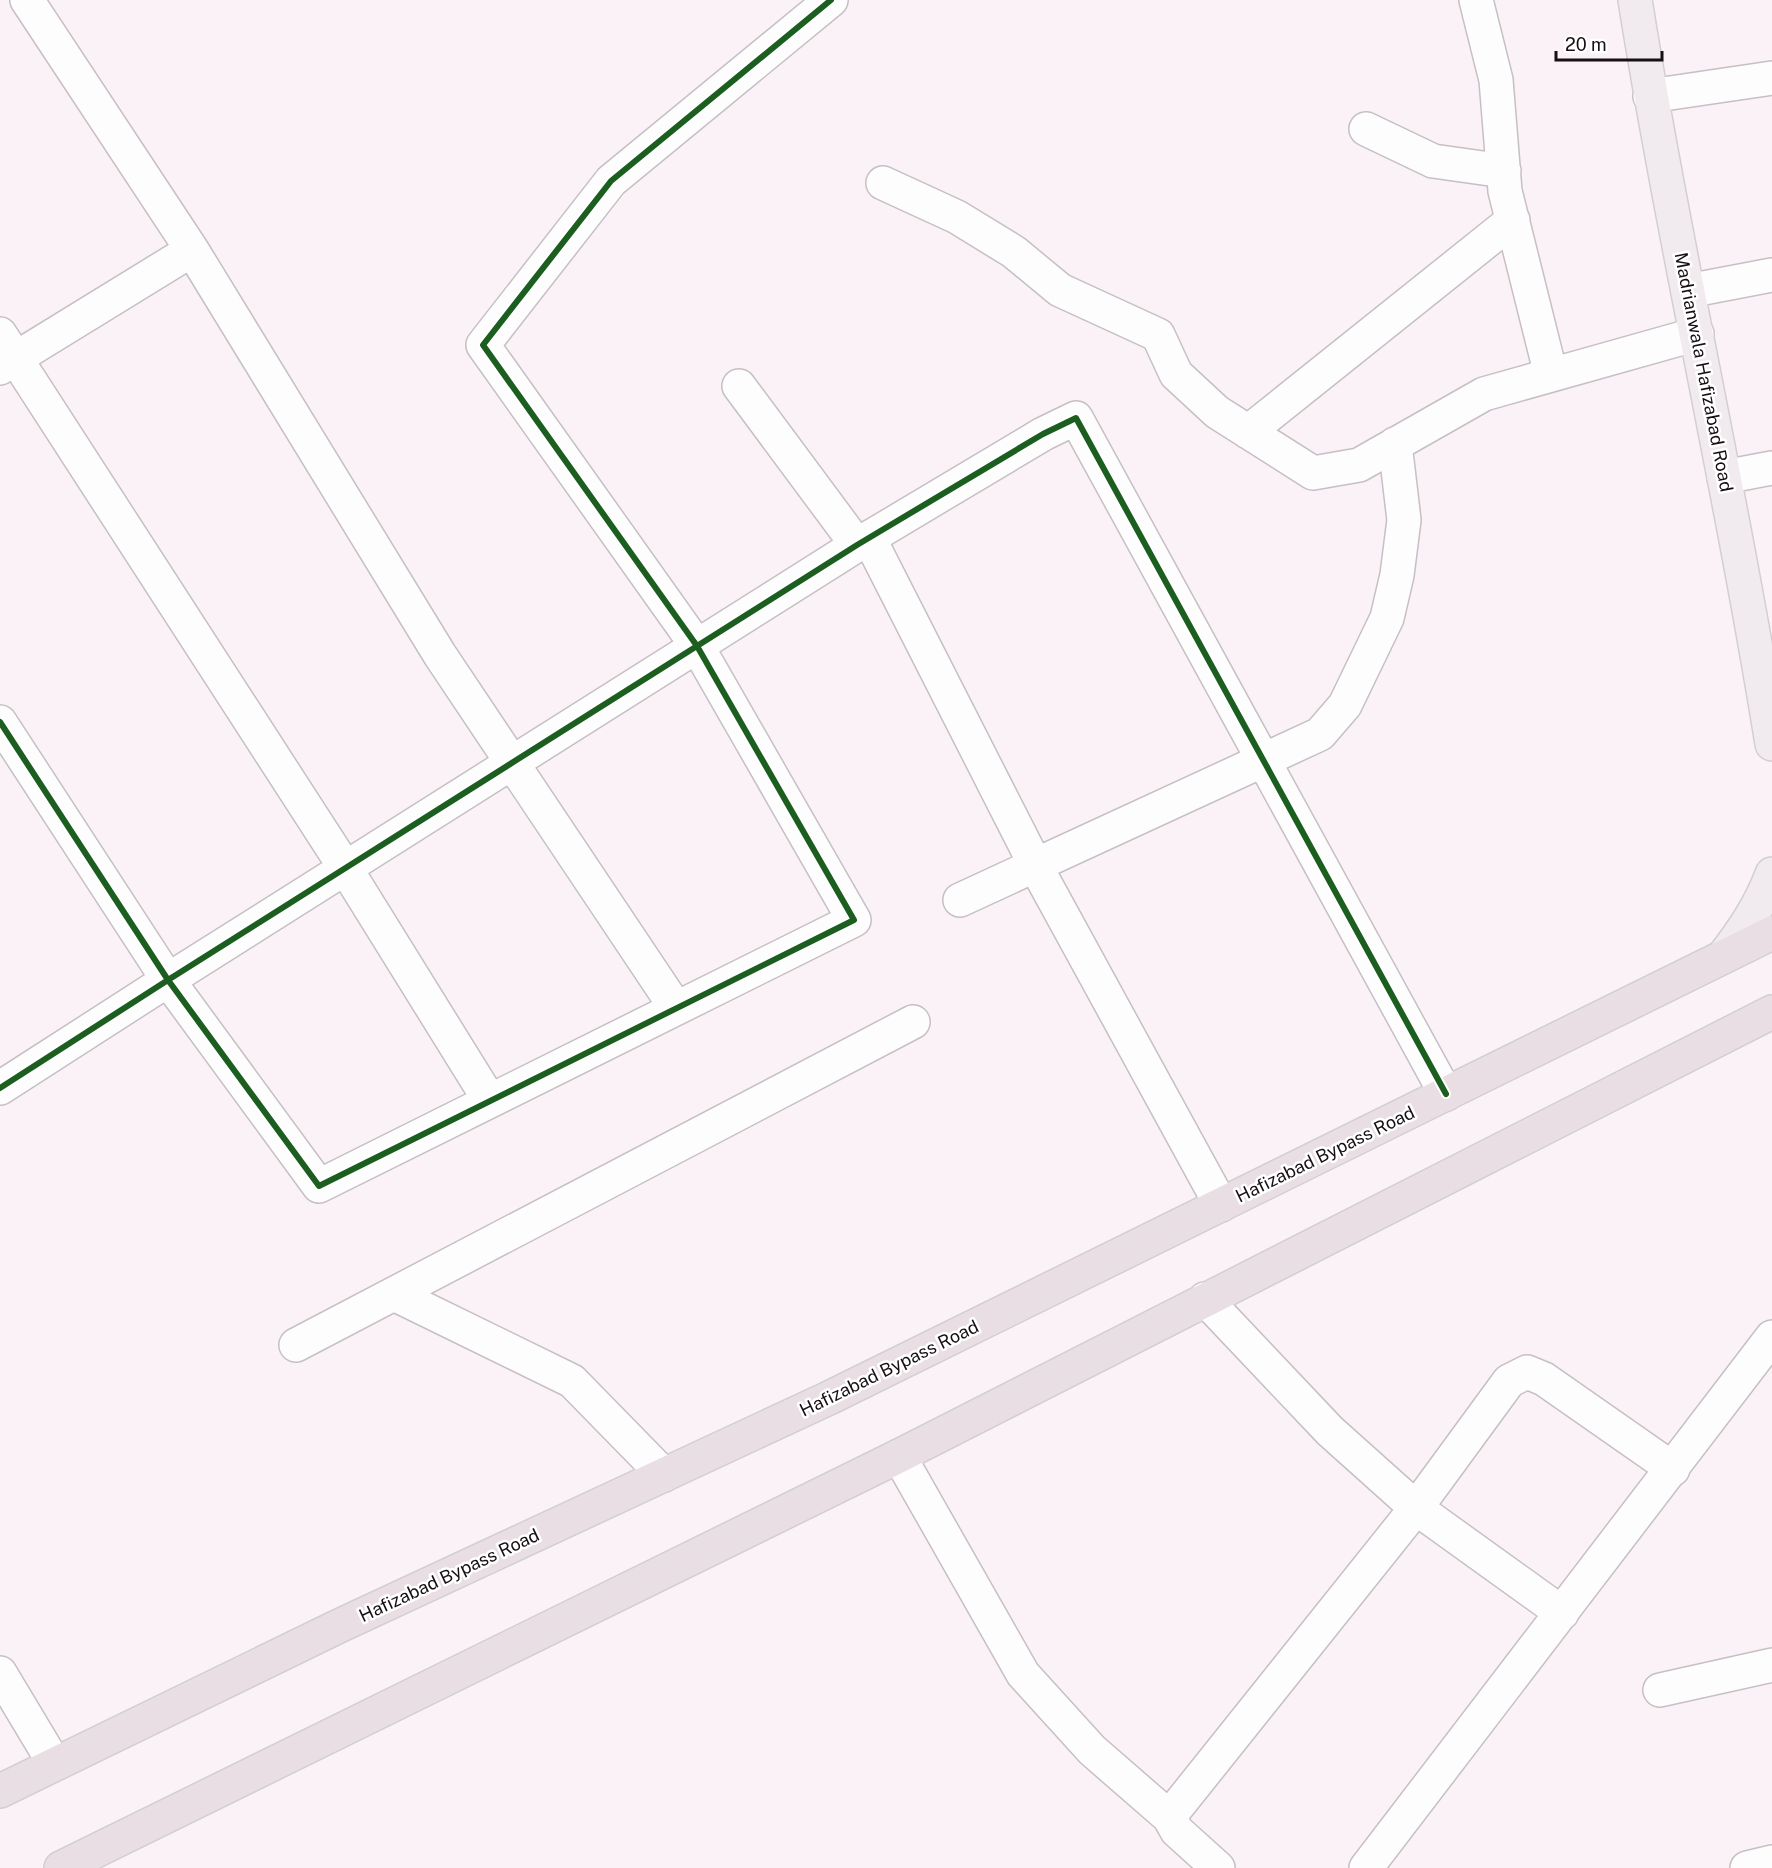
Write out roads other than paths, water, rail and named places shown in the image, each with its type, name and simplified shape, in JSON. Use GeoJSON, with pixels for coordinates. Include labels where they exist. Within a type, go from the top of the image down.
{"type":"FeatureCollection","features":[{"type":"Feature","properties":{"kind":"highway","name":"Hafizabad Bypass Road"},"geometry":{"type":"LineString","coordinates":[[0,1791],[328,1631],[829,1398],[1772,933]]}},
{"type":"Feature","properties":{"kind":"highway"},"geometry":{"type":"LineString","coordinates":[[61,1868],[899,1456],[1205,1299],[1769,1016]]}},
{"type":"Feature","properties":{"kind":"main road","name":"Madrianwala Hafizabad Road"},"geometry":{"type":"LineString","coordinates":[[1635,0],[1650,96],[1724,477],[1772,744]]}},
{"type":"Feature","properties":{"kind":"main road"},"geometry":{"type":"LineString","coordinates":[[1723,957],[1748,925],[1772,874]]}},
{"type":"Feature","properties":{"kind":"street"},"geometry":{"type":"LineString","coordinates":[[27,0],[192,250],[440,656],[676,1008]]}},
{"type":"Feature","properties":{"kind":"street"},"geometry":{"type":"LineString","coordinates":[[0,722],[168,980],[319,1186],[854,920],[697,646],[483,345],[610,181],[831,0]]}},
{"type":"Feature","properties":{"kind":"street"},"geometry":{"type":"LineString","coordinates":[[1476,0],[1496,80],[1505,191],[1551,375]]}},
{"type":"Feature","properties":{"kind":"street"},"geometry":{"type":"LineString","coordinates":[[1650,96],[1772,78]]}},
{"type":"Feature","properties":{"kind":"street"},"geometry":{"type":"LineString","coordinates":[[1366,129],[1432,161],[1504,171]]}},
{"type":"Feature","properties":{"kind":"street"},"geometry":{"type":"LineString","coordinates":[[883,183],[957,217],[1014,252],[1060,290],[1158,335],[1176,374],[1217,412],[1313,473],[1359,465],[1484,394],[1697,334]]}},
{"type":"Feature","properties":{"kind":"street"},"geometry":{"type":"LineString","coordinates":[[1248,432],[1513,220]]}},
{"type":"Feature","properties":{"kind":"street"},"geometry":{"type":"LineString","coordinates":[[192,250],[5,354],[346,869],[490,1101]]}},
{"type":"Feature","properties":{"kind":"street"},"geometry":{"type":"LineString","coordinates":[[1688,291],[1772,275]]}},
{"type":"Feature","properties":{"kind":"street"},"geometry":{"type":"LineString","coordinates":[[740,386],[863,542],[1221,1205]]}},
{"type":"Feature","properties":{"kind":"street"},"geometry":{"type":"LineString","coordinates":[[2,1083],[346,869],[863,542],[1043,434],[1076,418],[1446,1094]]}},
{"type":"Feature","properties":{"kind":"street"},"geometry":{"type":"LineString","coordinates":[[960,900],[1320,734],[1346,705],[1387,618],[1397,575],[1404,520],[1395,444]]}},
{"type":"Feature","properties":{"kind":"street"},"geometry":{"type":"LineString","coordinates":[[1724,477],[1772,468]]}},
{"type":"Feature","properties":{"kind":"street"},"geometry":{"type":"LineString","coordinates":[[296,1345],[913,1022]]}},
{"type":"Feature","properties":{"kind":"street"},"geometry":{"type":"LineString","coordinates":[[394,1294],[572,1381],[664,1475]]}},
{"type":"Feature","properties":{"kind":"street"},"geometry":{"type":"LineString","coordinates":[[1205,1299],[1330,1431],[1416,1508],[1562,1613]]}},
{"type":"Feature","properties":{"kind":"street"},"geometry":{"type":"LineString","coordinates":[[1366,1868],[1772,1337]]}},
{"type":"Feature","properties":{"kind":"street"},"geometry":{"type":"LineString","coordinates":[[1169,1817],[1416,1508],[1509,1381],[1527,1372],[1544,1379],[1673,1469]]}},
{"type":"Feature","properties":{"kind":"street"},"geometry":{"type":"LineString","coordinates":[[899,1456],[1023,1674],[1092,1750],[1169,1817],[1177,1830],[1218,1868]]}},
{"type":"Feature","properties":{"kind":"street"},"geometry":{"type":"LineString","coordinates":[[1660,1690],[1772,1665]]}},
{"type":"Feature","properties":{"kind":"street"},"geometry":{"type":"LineString","coordinates":[[0,1673],[54,1763]]}},
{"type":"Feature","properties":{"kind":"street"},"geometry":{"type":"LineString","coordinates":[[1747,1868],[1772,1862]]}}]}
